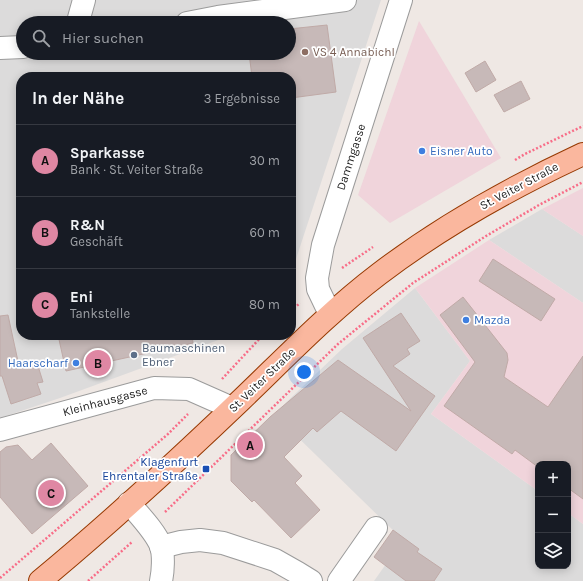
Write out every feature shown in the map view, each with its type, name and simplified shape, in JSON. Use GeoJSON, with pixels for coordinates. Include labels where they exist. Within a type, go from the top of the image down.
{"type":"FeatureCollection","features":[{"type":"Feature","properties":{"kind":"main road","name":"St. Veiter Straße"},"geometry":{"type":"LineString","coordinates":[[40,581],[81,547],[129,503],[232,408],[330,314],[379,274],[426,240],[478,208],[583,154]]}},
{"type":"Feature","properties":{"kind":"street"},"geometry":{"type":"LineString","coordinates":[[80,16],[84,0]]}},
{"type":"Feature","properties":{"kind":"street"},"geometry":{"type":"LineString","coordinates":[[225,16],[345,0]]}},
{"type":"Feature","properties":{"kind":"street","name":"Dammgasse"},"geometry":{"type":"LineString","coordinates":[[330,314],[318,288],[317,278],[323,245],[401,0]]}},
{"type":"Feature","properties":{"kind":"street"},"geometry":{"type":"LineString","coordinates":[[0,48],[16,47]]}},
{"type":"Feature","properties":{"kind":"street","name":"Kleinhausgasse"},"geometry":{"type":"LineString","coordinates":[[0,430],[154,388],[189,389],[232,408]]}},
{"type":"Feature","properties":{"kind":"street"},"geometry":{"type":"LineString","coordinates":[[129,503],[149,527],[161,547],[163,573],[161,581]]}},
{"type":"Feature","properties":{"kind":"street"},"geometry":{"type":"LineString","coordinates":[[339,581],[376,528]]}},
{"type":"Feature","properties":{"kind":"street"},"geometry":{"type":"LineString","coordinates":[[161,547],[181,542],[200,540],[223,543],[275,560],[311,581]]}},
{"type":"Feature","properties":{"kind":"path"},"geometry":{"type":"LineString","coordinates":[[88,581],[149,527],[338,344],[412,283],[539,204],[583,182]]}},
{"type":"Feature","properties":{"kind":"path"},"geometry":{"type":"LineString","coordinates":[[0,578],[168,434],[258,340]]}},
{"type":"Feature","properties":{"kind":"shaded area"},"geometry":{"type":"Polygon","coordinates":[[[0,0],[381,0],[296,259],[296,72],[16,72],[16,340],[218,340],[60,398],[0,418],[0,0]]]}},
{"type":"Feature","properties":{"kind":"shaded area"},"geometry":{"type":"Polygon","coordinates":[[[419,21],[501,158],[390,223],[358,195],[419,21]]]}},
{"type":"Feature","properties":{"kind":"shaded area"},"geometry":{"type":"Polygon","coordinates":[[[583,188],[583,236],[542,209],[583,188]]]}},
{"type":"Feature","properties":{"kind":"shaded area"},"geometry":{"type":"Polygon","coordinates":[[[542,209],[583,236],[583,303],[489,240],[542,209]]]}},
{"type":"Feature","properties":{"kind":"shaded area"},"geometry":{"type":"Polygon","coordinates":[[[489,240],[583,303],[583,524],[571,515],[571,461],[535,461],[535,489],[431,414],[470,361],[415,288],[489,240]]]}},
{"type":"Feature","properties":{"kind":"shaded area"},"geometry":{"type":"Polygon","coordinates":[[[415,288],[470,361],[431,414],[535,489],[535,569],[571,569],[571,515],[583,524],[583,581],[374,581],[403,540],[274,414],[342,349],[415,288]]]}},
{"type":"Feature","properties":{"kind":"building"},"geometry":{"type":"Polygon","coordinates":[[[327,25],[336,92],[296,97],[296,72],[251,72],[250,60],[296,60],[296,28],[327,25]]]}},
{"type":"Feature","properties":{"kind":"building"},"geometry":{"type":"Polygon","coordinates":[[[485,61],[496,80],[476,92],[465,73],[485,61]]]}},
{"type":"Feature","properties":{"kind":"building"},"geometry":{"type":"Polygon","coordinates":[[[521,81],[530,99],[504,112],[494,95],[521,81]]]}},
{"type":"Feature","properties":{"kind":"building"},"geometry":{"type":"Polygon","coordinates":[[[493,259],[555,299],[541,321],[479,281],[493,259]]]}},
{"type":"Feature","properties":{"kind":"building"},"geometry":{"type":"Polygon","coordinates":[[[463,297],[507,353],[508,360],[504,377],[548,407],[583,356],[583,499],[571,490],[571,461],[535,461],[535,465],[515,450],[512,454],[444,406],[475,362],[440,315],[463,297]]]}},
{"type":"Feature","properties":{"kind":"building"},"geometry":{"type":"Polygon","coordinates":[[[401,313],[420,341],[407,349],[410,354],[393,366],[435,396],[396,451],[341,411],[317,432],[313,428],[284,457],[302,476],[295,483],[320,510],[291,538],[254,500],[252,502],[231,481],[231,455],[270,417],[338,360],[411,411],[363,338],[401,313]]]}},
{"type":"Feature","properties":{"kind":"building"},"geometry":{"type":"Polygon","coordinates":[[[8,315],[19,366],[30,363],[38,366],[43,382],[37,383],[41,394],[11,404],[2,376],[0,376],[0,316],[8,315]]]}},
{"type":"Feature","properties":{"kind":"building"},"geometry":{"type":"Polygon","coordinates":[[[59,340],[193,340],[193,343],[66,371],[59,340]]]}},
{"type":"Feature","properties":{"kind":"building"},"geometry":{"type":"Polygon","coordinates":[[[51,443],[88,486],[32,534],[0,497],[0,452],[6,447],[18,445],[32,460],[51,443]]]}},
{"type":"Feature","properties":{"kind":"building"},"geometry":{"type":"Polygon","coordinates":[[[393,530],[419,549],[417,552],[442,569],[434,581],[406,581],[374,557],[393,530]]]}},
{"type":"Feature","properties":{"kind":"place","name":"VS 4 Annabichl"},"geometry":{"type":"Point","coordinates":[305,52]}},
{"type":"Feature","properties":{"kind":"place","name":"Eisner Auto"},"geometry":{"type":"Point","coordinates":[422,151]}},
{"type":"Feature","properties":{"kind":"place","name":"Mazda"},"geometry":{"type":"Point","coordinates":[466,320]}},
{"type":"Feature","properties":{"kind":"place","name":"Baumaschinen Ebner"},"geometry":{"type":"Point","coordinates":[134,355]}},
{"type":"Feature","properties":{"kind":"place","name":"Haarscharf"},"geometry":{"type":"Point","coordinates":[76,363]}},
{"type":"Feature","properties":{"kind":"place","name":"R&N"},"geometry":{"type":"Point","coordinates":[98,363]}},
{"type":"Feature","properties":{"kind":"place","name":"Sparkasse"},"geometry":{"type":"Point","coordinates":[250,445]}},
{"type":"Feature","properties":{"kind":"place","name":"Klagenfurt Ehrentaler Straße"},"geometry":{"type":"Point","coordinates":[206,469]}},
{"type":"Feature","properties":{"kind":"place","name":"Eni"},"geometry":{"type":"Point","coordinates":[51,493]}}]}
